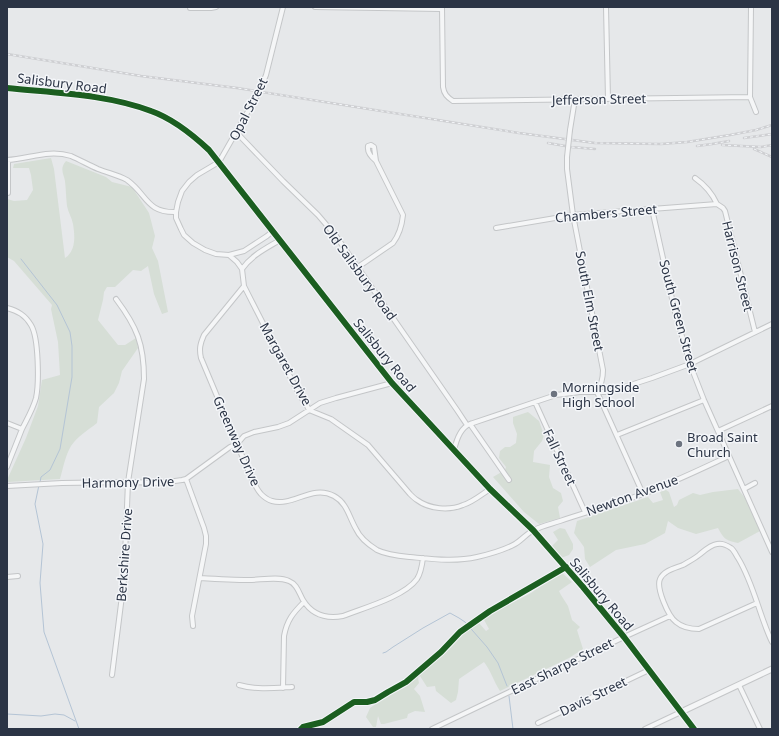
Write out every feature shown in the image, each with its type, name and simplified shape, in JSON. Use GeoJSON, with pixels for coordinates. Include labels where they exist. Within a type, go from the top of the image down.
{"type":"FeatureCollection","features":[{"type":"Feature","properties":{"kind":"street"},"geometry":{"type":"LineString","coordinates":[[190,8],[216,7]]}},
{"type":"Feature","properties":{"kind":"street","name":"Opal Street"},"geometry":{"type":"LineString","coordinates":[[220,162],[259,92],[266,75],[283,7]]}},
{"type":"Feature","properties":{"kind":"street"},"geometry":{"type":"LineString","coordinates":[[316,7],[442,8]]}},
{"type":"Feature","properties":{"kind":"street"},"geometry":{"type":"LineString","coordinates":[[606,7],[608,99]]}},
{"type":"Feature","properties":{"kind":"street"},"geometry":{"type":"LineString","coordinates":[[751,7],[750,96],[756,112]]}},
{"type":"Feature","properties":{"kind":"street","name":"Jefferson Street"},"geometry":{"type":"LineString","coordinates":[[442,8],[443,87],[444,93],[453,101],[750,96]]}},
{"type":"Feature","properties":{"kind":"street","name":"Salisbury Road"},"geometry":{"type":"LineString","coordinates":[[7,88],[92,97],[123,102],[152,111],[198,139],[220,162],[392,383],[490,489],[533,530],[561,562],[624,637],[694,729]]}},
{"type":"Feature","properties":{"kind":"street","name":"South Elm Street"},"geometry":{"type":"LineString","coordinates":[[575,99],[570,130],[567,169],[573,215],[603,370],[603,378],[597,392]]}},
{"type":"Feature","properties":{"kind":"street","name":"Old Salisbury Road"},"geometry":{"type":"LineString","coordinates":[[236,132],[336,236],[457,410],[509,480]]}},
{"type":"Feature","properties":{"kind":"street"},"geometry":{"type":"LineString","coordinates":[[8,193],[7,160],[42,154],[56,154],[70,156],[99,170],[126,179],[150,205],[156,209],[162,212],[176,212]]}},
{"type":"Feature","properties":{"kind":"street"},"geometry":{"type":"LineString","coordinates":[[358,267],[393,243],[402,222],[403,215],[376,161]]}},
{"type":"Feature","properties":{"kind":"street"},"geometry":{"type":"LineString","coordinates":[[220,162],[197,175],[182,191],[178,202],[176,218],[184,235],[193,243],[205,250],[216,254],[229,255],[244,251],[273,231]]}},
{"type":"Feature","properties":{"kind":"street","name":"Harrison Street"},"geometry":{"type":"LineString","coordinates":[[695,178],[709,190],[717,204],[723,208],[755,332]]}},
{"type":"Feature","properties":{"kind":"street","name":"Chambers Street"},"geometry":{"type":"LineString","coordinates":[[496,228],[573,215],[717,204]]}},
{"type":"Feature","properties":{"kind":"street","name":"South Green Street"},"geometry":{"type":"LineString","coordinates":[[652,209],[675,312],[690,364],[704,400],[772,552]]}},
{"type":"Feature","properties":{"kind":"street"},"geometry":{"type":"LineString","coordinates":[[229,255],[242,269],[252,257],[280,240]]}},
{"type":"Feature","properties":{"kind":"street","name":"Margaret Drive"},"geometry":{"type":"LineString","coordinates":[[242,269],[244,286],[300,396],[310,410],[331,419],[368,445],[410,494],[427,506],[438,508],[455,508],[471,501],[490,489]]}},
{"type":"Feature","properties":{"kind":"street","name":"Greenway Drive"},"geometry":{"type":"LineString","coordinates":[[244,286],[204,335],[200,342],[199,350],[237,444],[257,487],[268,500],[278,502],[286,501],[311,493],[327,492],[343,503],[356,529],[368,544],[388,554],[423,558],[454,560],[478,557],[516,543],[533,530]]}},
{"type":"Feature","properties":{"kind":"street","name":"Berkshire Drive"},"geometry":{"type":"LineString","coordinates":[[112,675],[124,580],[128,482],[144,379],[144,362],[141,345],[127,313],[116,299]]}},
{"type":"Feature","properties":{"kind":"street"},"geometry":{"type":"LineString","coordinates":[[7,308],[21,312],[31,325],[37,355],[36,398],[7,467]]}},
{"type":"Feature","properties":{"kind":"street"},"geometry":{"type":"LineString","coordinates":[[454,451],[457,441],[468,424],[563,394],[612,391],[652,378],[690,364],[772,324]]}},
{"type":"Feature","properties":{"kind":"street","name":"Harmony Drive"},"geometry":{"type":"LineString","coordinates":[[7,486],[62,483],[161,483],[186,479],[230,447],[237,444],[244,436],[290,423],[320,403],[392,383]]}},
{"type":"Feature","properties":{"kind":"street"},"geometry":{"type":"LineString","coordinates":[[597,392],[643,494]]}},
{"type":"Feature","properties":{"kind":"street"},"geometry":{"type":"LineString","coordinates":[[617,435],[704,400]]}},
{"type":"Feature","properties":{"kind":"street","name":"Fall Street"},"geometry":{"type":"LineString","coordinates":[[535,402],[585,512]]}},
{"type":"Feature","properties":{"kind":"street"},"geometry":{"type":"LineString","coordinates":[[718,431],[772,406]]}},
{"type":"Feature","properties":{"kind":"street"},"geometry":{"type":"LineString","coordinates":[[7,423],[22,429]]}},
{"type":"Feature","properties":{"kind":"street","name":"Newton Avenue"},"geometry":{"type":"LineString","coordinates":[[533,530],[643,494],[729,456]]}},
{"type":"Feature","properties":{"kind":"street"},"geometry":{"type":"LineString","coordinates":[[186,479],[206,536],[206,544],[192,616],[193,626]]}},
{"type":"Feature","properties":{"kind":"street"},"geometry":{"type":"LineString","coordinates":[[744,489],[755,483]]}},
{"type":"Feature","properties":{"kind":"street"},"geometry":{"type":"LineString","coordinates":[[757,603],[699,629],[691,629],[683,627],[670,616],[660,590],[660,579],[664,574],[697,557],[710,547],[717,544],[725,544],[732,548],[748,578],[772,642]]}},
{"type":"Feature","properties":{"kind":"street"},"geometry":{"type":"LineString","coordinates":[[200,578],[287,580],[294,585],[304,602],[317,614],[334,618],[392,597],[411,586],[418,578],[422,568],[423,558]]}},
{"type":"Feature","properties":{"kind":"street"},"geometry":{"type":"LineString","coordinates":[[7,577],[18,576]]}},
{"type":"Feature","properties":{"kind":"street"},"geometry":{"type":"LineString","coordinates":[[283,688],[284,636],[289,620],[304,602]]}},
{"type":"Feature","properties":{"kind":"street","name":"East Sharpe Street"},"geometry":{"type":"LineString","coordinates":[[432,729],[670,616]]}},
{"type":"Feature","properties":{"kind":"street"},"geometry":{"type":"LineString","coordinates":[[645,729],[772,669]]}},
{"type":"Feature","properties":{"kind":"street","name":"Davis Street"},"geometry":{"type":"LineString","coordinates":[[538,723],[648,670]]}},
{"type":"Feature","properties":{"kind":"street"},"geometry":{"type":"LineString","coordinates":[[239,685],[251,688],[292,687]]}},
{"type":"Feature","properties":{"kind":"street"},"geometry":{"type":"LineString","coordinates":[[739,685],[760,729]]}},
{"type":"Feature","properties":{"kind":"shaded area"},"geometry":{"type":"Polygon","coordinates":[[[51,158],[54,169],[65,258],[69,255],[74,243],[74,229],[67,206],[65,181],[62,171],[66,161],[106,177],[112,182],[132,187],[149,213],[155,236],[152,248],[158,261],[168,312],[162,314],[154,294],[148,266],[141,271],[133,270],[115,287],[107,287],[104,292],[98,320],[118,345],[125,345],[136,338],[138,348],[122,371],[119,383],[114,393],[99,407],[97,423],[79,437],[71,446],[60,479],[8,482],[7,480],[26,438],[38,406],[42,380],[60,375],[58,342],[51,309],[52,305],[14,261],[7,257],[7,199],[14,201],[27,200],[33,190],[29,168],[13,168],[14,164],[51,158]]]}},
{"type":"Feature","properties":{"kind":"shaded area"},"geometry":{"type":"Polygon","coordinates":[[[528,412],[539,421],[544,435],[542,441],[534,451],[533,462],[550,465],[549,477],[553,488],[561,493],[563,501],[558,507],[560,518],[539,524],[524,512],[493,477],[505,470],[506,467],[499,458],[500,451],[505,447],[510,447],[516,443],[517,434],[513,423],[513,417],[528,412]]]}},
{"type":"Feature","properties":{"kind":"shaded area"},"geometry":{"type":"Polygon","coordinates":[[[738,489],[745,498],[760,531],[738,543],[725,538],[718,528],[696,534],[678,528],[668,521],[665,533],[645,544],[616,550],[590,567],[585,559],[584,547],[574,533],[577,521],[648,497],[653,503],[663,500],[660,492],[666,490],[669,492],[674,507],[677,505],[679,500],[693,493],[700,495],[738,489]]]}},
{"type":"Feature","properties":{"kind":"shaded area"},"geometry":{"type":"Polygon","coordinates":[[[560,528],[565,529],[573,544],[573,549],[569,555],[561,558],[552,546],[558,540],[553,532],[560,528]]]}},
{"type":"Feature","properties":{"kind":"shaded area"},"geometry":{"type":"Polygon","coordinates":[[[561,572],[572,582],[559,591],[568,606],[572,620],[580,627],[577,630],[583,649],[569,658],[500,691],[484,662],[459,679],[456,700],[451,703],[436,691],[435,686],[427,687],[420,676],[418,678],[419,683],[414,689],[420,696],[425,712],[415,711],[408,714],[407,718],[384,724],[381,724],[378,716],[376,727],[373,727],[366,717],[370,708],[387,696],[405,687],[445,652],[466,630],[479,623],[486,631],[489,629],[483,618],[531,593],[561,572]]]}},
{"type":"Feature","properties":{"kind":"waterway"},"geometry":{"type":"LineString","coordinates":[[21,259],[57,305],[70,332],[72,346],[72,377],[60,449],[50,470],[41,477],[40,482]]}},
{"type":"Feature","properties":{"kind":"waterway"},"geometry":{"type":"LineString","coordinates":[[39,485],[35,504],[43,544],[40,583],[44,632],[79,729]]}},
{"type":"Feature","properties":{"kind":"waterway"},"geometry":{"type":"LineString","coordinates":[[383,653],[450,613],[465,622],[487,647],[498,663],[507,686]]}},
{"type":"Feature","properties":{"kind":"waterway"},"geometry":{"type":"LineString","coordinates":[[509,696],[513,729]]}},
{"type":"Feature","properties":{"kind":"waterway"},"geometry":{"type":"LineString","coordinates":[[7,714],[41,716],[55,714],[64,715],[75,721]]}},
{"type":"Feature","properties":{"kind":"railway"},"geometry":{"type":"LineString","coordinates":[[7,54],[141,76],[237,88],[519,133],[595,143],[661,144],[687,142],[756,130],[772,125]]}},
{"type":"Feature","properties":{"kind":"railway"},"geometry":{"type":"LineString","coordinates":[[744,138],[772,134]]}},
{"type":"Feature","properties":{"kind":"railway"},"geometry":{"type":"LineString","coordinates":[[697,146],[729,141]]}},
{"type":"Feature","properties":{"kind":"railway"},"geometry":{"type":"LineString","coordinates":[[548,143],[595,149]]}},
{"type":"Feature","properties":{"kind":"railway"},"geometry":{"type":"LineString","coordinates":[[722,145],[761,147],[772,145]]}},
{"type":"Feature","properties":{"kind":"railway"},"geometry":{"type":"LineString","coordinates":[[754,149],[772,157]]}},
{"type":"Feature","properties":{"kind":"cycle path"},"geometry":{"type":"LineString","coordinates":[[7,88],[80,95],[134,105],[166,118],[189,133],[209,150],[392,383],[490,489],[533,530],[583,587],[624,637],[694,729]]}},
{"type":"Feature","properties":{"kind":"cycle path"},"geometry":{"type":"LineString","coordinates":[[301,729],[303,727],[323,722],[354,702],[367,702],[375,700],[406,682],[441,652],[460,632],[490,611],[566,567]]}},
{"type":"Feature","properties":{"kind":"place","name":"Morningside High School"},"geometry":{"type":"Point","coordinates":[554,394]}},
{"type":"Feature","properties":{"kind":"place","name":"Broad Saint Church"},"geometry":{"type":"Point","coordinates":[679,444]}}]}
